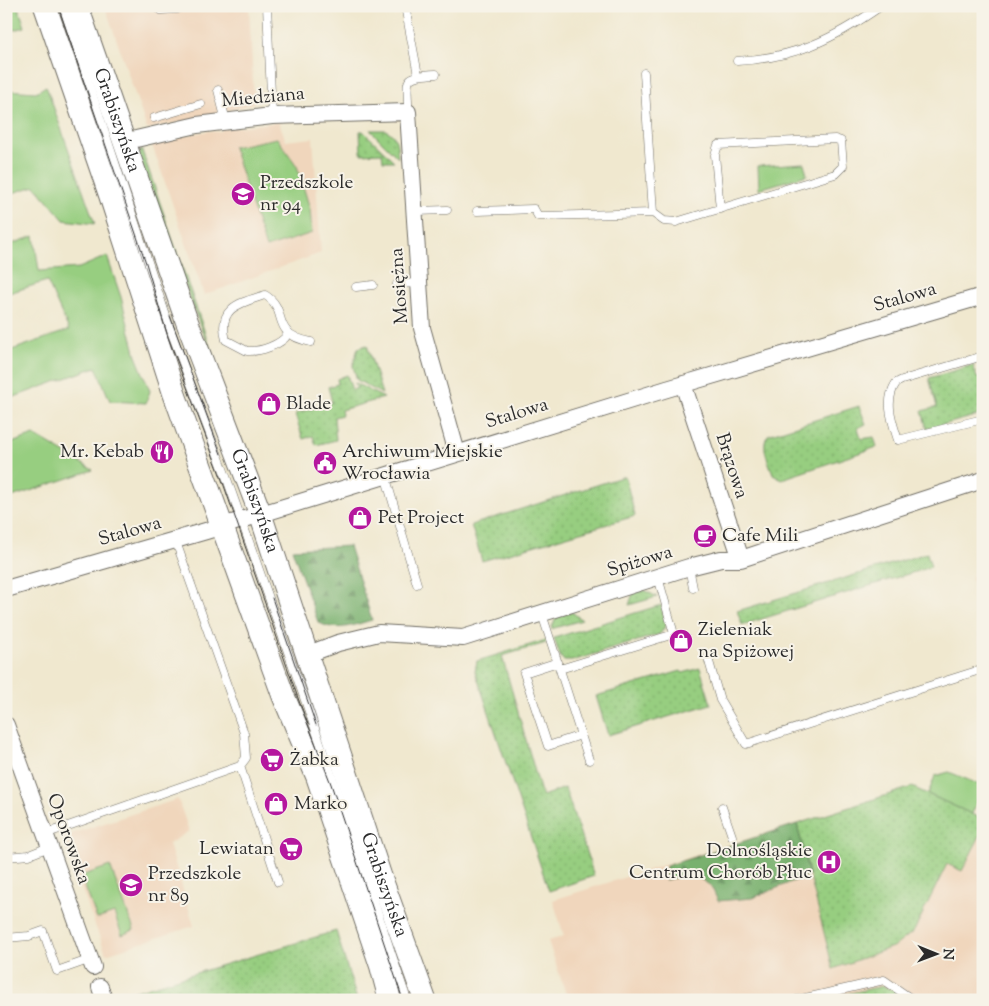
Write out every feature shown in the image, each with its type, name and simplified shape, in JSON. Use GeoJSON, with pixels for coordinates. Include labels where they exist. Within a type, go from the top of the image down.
{"type":"FeatureCollection","features":[{"type":"Feature","properties":{"kind":"main road","name":"Grabiszyńska"},"geometry":{"type":"LineString","coordinates":[[45,6],[174,393],[241,520],[306,655],[410,964],[425,1000]]}},
{"type":"Feature","properties":{"kind":"main road","name":"Grabiszyńska"},"geometry":{"type":"LineString","coordinates":[[77,6],[186,319],[241,520],[283,695],[317,776],[381,966],[390,1000]]}},
{"type":"Feature","properties":{"kind":"street","name":"Miedziana"},"geometry":{"type":"LineString","coordinates":[[123,142],[187,127],[272,116],[408,112]]}},
{"type":"Feature","properties":{"kind":"street","name":"Mosiężna"},"geometry":{"type":"LineString","coordinates":[[408,112],[416,212],[422,328],[431,352],[457,453]]}},
{"type":"Feature","properties":{"kind":"street","name":"Stalowa"},"geometry":{"type":"LineString","coordinates":[[6,589],[175,540],[683,384],[983,296]]}},
{"type":"Feature","properties":{"kind":"street","name":"Brązowa"},"geometry":{"type":"LineString","coordinates":[[683,384],[741,559]]}},
{"type":"Feature","properties":{"kind":"street","name":"Spiżowa"},"geometry":{"type":"LineString","coordinates":[[306,655],[338,643],[380,633],[463,638],[688,567],[721,559],[741,559],[983,480]]}},
{"type":"Feature","properties":{"kind":"street","name":"Oporowska"},"geometry":{"type":"LineString","coordinates":[[6,725],[92,963]]}},
{"type":"Feature","properties":{"kind":"lane"},"geometry":{"type":"LineString","coordinates":[[62,6],[171,330],[332,777],[407,1000]]}},
{"type":"Feature","properties":{"kind":"lane"},"geometry":{"type":"LineString","coordinates":[[154,6],[161,10],[178,9]]}},
{"type":"Feature","properties":{"kind":"lane"},"geometry":{"type":"LineString","coordinates":[[267,6],[272,116]]}},
{"type":"Feature","properties":{"kind":"lane"},"geometry":{"type":"LineString","coordinates":[[405,6],[418,75]]}},
{"type":"Feature","properties":{"kind":"lane"},"geometry":{"type":"LineString","coordinates":[[737,61],[767,59],[806,49],[840,33],[881,6]]}},
{"type":"Feature","properties":{"kind":"lane"},"geometry":{"type":"LineString","coordinates":[[644,73],[653,213]]}},
{"type":"Feature","properties":{"kind":"lane"},"geometry":{"type":"LineString","coordinates":[[408,112],[407,84],[409,78],[418,75],[436,74]]}},
{"type":"Feature","properties":{"kind":"lane"},"geometry":{"type":"LineString","coordinates":[[218,90],[226,121]]}},
{"type":"Feature","properties":{"kind":"lane"},"geometry":{"type":"LineString","coordinates":[[154,118],[201,104]]}},
{"type":"Feature","properties":{"kind":"lane"},"geometry":{"type":"LineString","coordinates":[[477,212],[534,209],[538,216],[653,213],[664,221],[673,222],[720,209],[839,172],[843,166],[841,141],[834,139],[718,146],[715,155],[720,209]]}},
{"type":"Feature","properties":{"kind":"lane"},"geometry":{"type":"LineString","coordinates":[[416,212],[447,210]]}},
{"type":"Feature","properties":{"kind":"lane"},"geometry":{"type":"LineString","coordinates":[[397,284],[419,283]]}},
{"type":"Feature","properties":{"kind":"lane"},"geometry":{"type":"LineString","coordinates":[[356,287],[373,286]]}},
{"type":"Feature","properties":{"kind":"lane"},"geometry":{"type":"LineString","coordinates":[[288,334],[284,341],[277,344],[247,351],[226,340],[225,322],[228,313],[236,304],[264,295],[272,300],[288,334],[311,342]]}},
{"type":"Feature","properties":{"kind":"lane"},"geometry":{"type":"LineString","coordinates":[[983,356],[896,382],[890,398],[890,415],[898,440],[983,418]]}},
{"type":"Feature","properties":{"kind":"lane"},"geometry":{"type":"LineString","coordinates":[[385,475],[417,584]]}},
{"type":"Feature","properties":{"kind":"lane"},"geometry":{"type":"LineString","coordinates":[[6,857],[29,854],[47,840],[240,766],[246,758],[244,734],[175,540]]}},
{"type":"Feature","properties":{"kind":"lane"},"geometry":{"type":"LineString","coordinates":[[688,567],[693,588]]}},
{"type":"Feature","properties":{"kind":"lane"},"geometry":{"type":"LineString","coordinates":[[582,736],[548,746],[524,673],[559,666],[674,634],[658,577]]}},
{"type":"Feature","properties":{"kind":"lane"},"geometry":{"type":"LineString","coordinates":[[542,614],[589,760]]}},
{"type":"Feature","properties":{"kind":"lane"},"geometry":{"type":"LineString","coordinates":[[708,658],[720,700],[746,744],[983,668]]}},
{"type":"Feature","properties":{"kind":"lane"},"geometry":{"type":"LineString","coordinates":[[240,766],[278,882]]}},
{"type":"Feature","properties":{"kind":"lane"},"geometry":{"type":"LineString","coordinates":[[722,807],[732,836]]}},
{"type":"Feature","properties":{"kind":"lane"},"geometry":{"type":"LineString","coordinates":[[6,938],[29,936],[44,931],[57,970],[92,963]]}},
{"type":"Feature","properties":{"kind":"lane"},"geometry":{"type":"LineString","coordinates":[[797,1000],[884,980],[914,1000]]}},
{"type":"Feature","properties":{"kind":"shaded area"},"geometry":{"type":"Polygon","coordinates":[[[105,6],[249,6],[254,103],[211,116],[147,129],[105,6]]]}},
{"type":"Feature","properties":{"kind":"shaded area","name":"Przedszkole nr 94"},"geometry":{"type":"Polygon","coordinates":[[[279,122],[286,141],[313,138],[321,253],[204,295],[151,142],[209,131],[219,132],[222,129],[279,122]]]}},
{"type":"Feature","properties":{"kind":"shaded area"},"geometry":{"type":"Polygon","coordinates":[[[983,573],[983,615],[971,577],[983,573]]]}},
{"type":"Feature","properties":{"kind":"shaded area","name":"Dolnośląskie Centrum Chorób Płuc"},"geometry":{"type":"Polygon","coordinates":[[[912,787],[983,819],[983,1000],[568,1000],[548,941],[564,936],[553,900],[912,787]]]}},
{"type":"Feature","properties":{"kind":"shaded area","name":"Przedszkole nr 89"},"geometry":{"type":"Polygon","coordinates":[[[178,799],[189,831],[169,844],[194,926],[106,954],[64,839],[68,835],[178,799]]]}},
{"type":"Feature","properties":{"kind":"green space"},"geometry":{"type":"Polygon","coordinates":[[[6,6],[18,6],[25,27],[6,32],[6,6]]]}},
{"type":"Feature","properties":{"kind":"green space"},"geometry":{"type":"Polygon","coordinates":[[[46,86],[95,224],[64,220],[35,186],[6,195],[6,90],[36,92],[46,86]]]}},
{"type":"Feature","properties":{"kind":"green space"},"geometry":{"type":"Polygon","coordinates":[[[370,130],[385,130],[395,138],[398,158],[370,130]]]}},
{"type":"Feature","properties":{"kind":"green space"},"geometry":{"type":"Polygon","coordinates":[[[360,131],[363,131],[394,161],[383,161],[382,153],[361,154],[360,131]]]}},
{"type":"Feature","properties":{"kind":"green space"},"geometry":{"type":"Polygon","coordinates":[[[277,138],[297,166],[310,209],[312,233],[266,248],[233,147],[277,138]]]}},
{"type":"Feature","properties":{"kind":"green space"},"geometry":{"type":"Polygon","coordinates":[[[141,148],[214,359],[213,360],[138,158],[141,148]]]}},
{"type":"Feature","properties":{"kind":"green space"},"geometry":{"type":"Polygon","coordinates":[[[804,163],[807,175],[759,189],[758,166],[804,163]]]}},
{"type":"Feature","properties":{"kind":"green space"},"geometry":{"type":"Polygon","coordinates":[[[34,236],[39,271],[79,268],[107,256],[121,297],[136,356],[150,391],[146,403],[110,401],[96,367],[6,400],[6,352],[69,330],[47,281],[6,294],[6,246],[34,236]]]}},
{"type":"Feature","properties":{"kind":"green space"},"geometry":{"type":"Polygon","coordinates":[[[367,345],[382,394],[357,380],[353,366],[358,348],[367,345]]]}},
{"type":"Feature","properties":{"kind":"green space"},"geometry":{"type":"Polygon","coordinates":[[[973,365],[977,378],[983,376],[983,414],[927,429],[922,411],[937,407],[929,378],[973,365]]]}},
{"type":"Feature","properties":{"kind":"green space"},"geometry":{"type":"Polygon","coordinates":[[[347,375],[352,390],[357,388],[355,383],[384,398],[341,410],[342,415],[334,417],[336,440],[316,445],[313,436],[303,439],[295,414],[332,402],[328,387],[338,384],[337,379],[347,375]]]}},
{"type":"Feature","properties":{"kind":"green space"},"geometry":{"type":"Polygon","coordinates":[[[859,406],[866,424],[858,428],[861,439],[874,437],[877,447],[782,479],[773,474],[765,449],[768,435],[859,406]]]}},
{"type":"Feature","properties":{"kind":"green space"},"geometry":{"type":"Polygon","coordinates":[[[34,435],[93,470],[6,499],[6,445],[34,435]]]}},
{"type":"Feature","properties":{"kind":"green space"},"geometry":{"type":"Polygon","coordinates":[[[625,476],[635,516],[482,561],[471,525],[625,476]]]}},
{"type":"Feature","properties":{"kind":"green space"},"geometry":{"type":"Polygon","coordinates":[[[349,546],[372,620],[352,626],[332,627],[318,622],[292,549],[349,546]]]}},
{"type":"Feature","properties":{"kind":"green space"},"geometry":{"type":"Polygon","coordinates":[[[927,553],[931,567],[742,625],[737,611],[927,553]]]}},
{"type":"Feature","properties":{"kind":"green space"},"geometry":{"type":"Polygon","coordinates":[[[644,590],[657,597],[629,605],[633,593],[644,590]]]}},
{"type":"Feature","properties":{"kind":"green space"},"geometry":{"type":"Polygon","coordinates":[[[661,605],[666,625],[660,634],[572,661],[564,661],[560,656],[554,638],[661,605]]]}},
{"type":"Feature","properties":{"kind":"green space"},"geometry":{"type":"Polygon","coordinates":[[[572,612],[582,620],[551,629],[557,616],[572,612]]]}},
{"type":"Feature","properties":{"kind":"green space"},"geometry":{"type":"Polygon","coordinates":[[[546,640],[546,643],[502,656],[542,796],[565,788],[594,876],[549,891],[475,671],[477,661],[546,640]]]}},
{"type":"Feature","properties":{"kind":"green space"},"geometry":{"type":"Polygon","coordinates":[[[700,668],[711,704],[608,735],[596,696],[681,671],[683,673],[700,668]]]}},
{"type":"Feature","properties":{"kind":"green space"},"geometry":{"type":"Polygon","coordinates":[[[949,772],[983,786],[972,814],[928,794],[935,776],[949,772]]]}},
{"type":"Feature","properties":{"kind":"green space"},"geometry":{"type":"Polygon","coordinates":[[[912,787],[983,819],[983,830],[962,871],[947,864],[914,931],[895,946],[833,969],[797,824],[912,787]]]}},
{"type":"Feature","properties":{"kind":"green space"},"geometry":{"type":"Polygon","coordinates":[[[797,824],[809,875],[752,898],[718,901],[711,886],[693,874],[665,880],[666,866],[797,824]]]}},
{"type":"Feature","properties":{"kind":"green space"},"geometry":{"type":"Polygon","coordinates":[[[110,866],[134,930],[122,935],[114,913],[97,919],[81,876],[110,866]]]}},
{"type":"Feature","properties":{"kind":"green space"},"geometry":{"type":"Polygon","coordinates":[[[336,931],[357,1000],[128,1000],[126,994],[336,931]]]}},
{"type":"Feature","properties":{"kind":"green space"},"geometry":{"type":"Polygon","coordinates":[[[883,986],[894,990],[907,1000],[846,1000],[846,994],[883,986]]]}},
{"type":"Feature","properties":{"kind":"tram line"},"geometry":{"type":"LineString","coordinates":[[58,6],[146,263],[168,337],[221,477],[299,701],[331,784],[403,1000]]}},
{"type":"Feature","properties":{"kind":"tram line"},"geometry":{"type":"LineString","coordinates":[[170,316],[221,454]]}},
{"type":"Feature","properties":{"kind":"tram line"},"geometry":{"type":"LineString","coordinates":[[272,598],[316,725]]}},
{"type":"Feature","properties":{"kind":"place","name":"Przedszkole nr 94"},"geometry":{"type":"Point","coordinates":[243,194]}},
{"type":"Feature","properties":{"kind":"place","name":"Blade"},"geometry":{"type":"Point","coordinates":[269,404]}},
{"type":"Feature","properties":{"kind":"place","name":"Mr. Kebab"},"geometry":{"type":"Point","coordinates":[162,452]}},
{"type":"Feature","properties":{"kind":"place","name":"Archiwum Miejskie Wrocławia"},"geometry":{"type":"Point","coordinates":[325,463]}},
{"type":"Feature","properties":{"kind":"place","name":"Pet Project"},"geometry":{"type":"Point","coordinates":[360,518]}},
{"type":"Feature","properties":{"kind":"place","name":"Cafe Mili"},"geometry":{"type":"Point","coordinates":[705,536]}},
{"type":"Feature","properties":{"kind":"place","name":"Zieleniak na Spiżowej"},"geometry":{"type":"Point","coordinates":[681,641]}},
{"type":"Feature","properties":{"kind":"place","name":"Żabka"},"geometry":{"type":"Point","coordinates":[272,760]}},
{"type":"Feature","properties":{"kind":"place","name":"Marko"},"geometry":{"type":"Point","coordinates":[276,804]}},
{"type":"Feature","properties":{"kind":"place","name":"Lewiatan"},"geometry":{"type":"Point","coordinates":[291,849]}},
{"type":"Feature","properties":{"kind":"place","name":"Dolnośląskie Centrum Chorób Płuc"},"geometry":{"type":"Point","coordinates":[829,862]}},
{"type":"Feature","properties":{"kind":"place","name":"Przedszkole nr 89"},"geometry":{"type":"Point","coordinates":[131,885]}}]}
